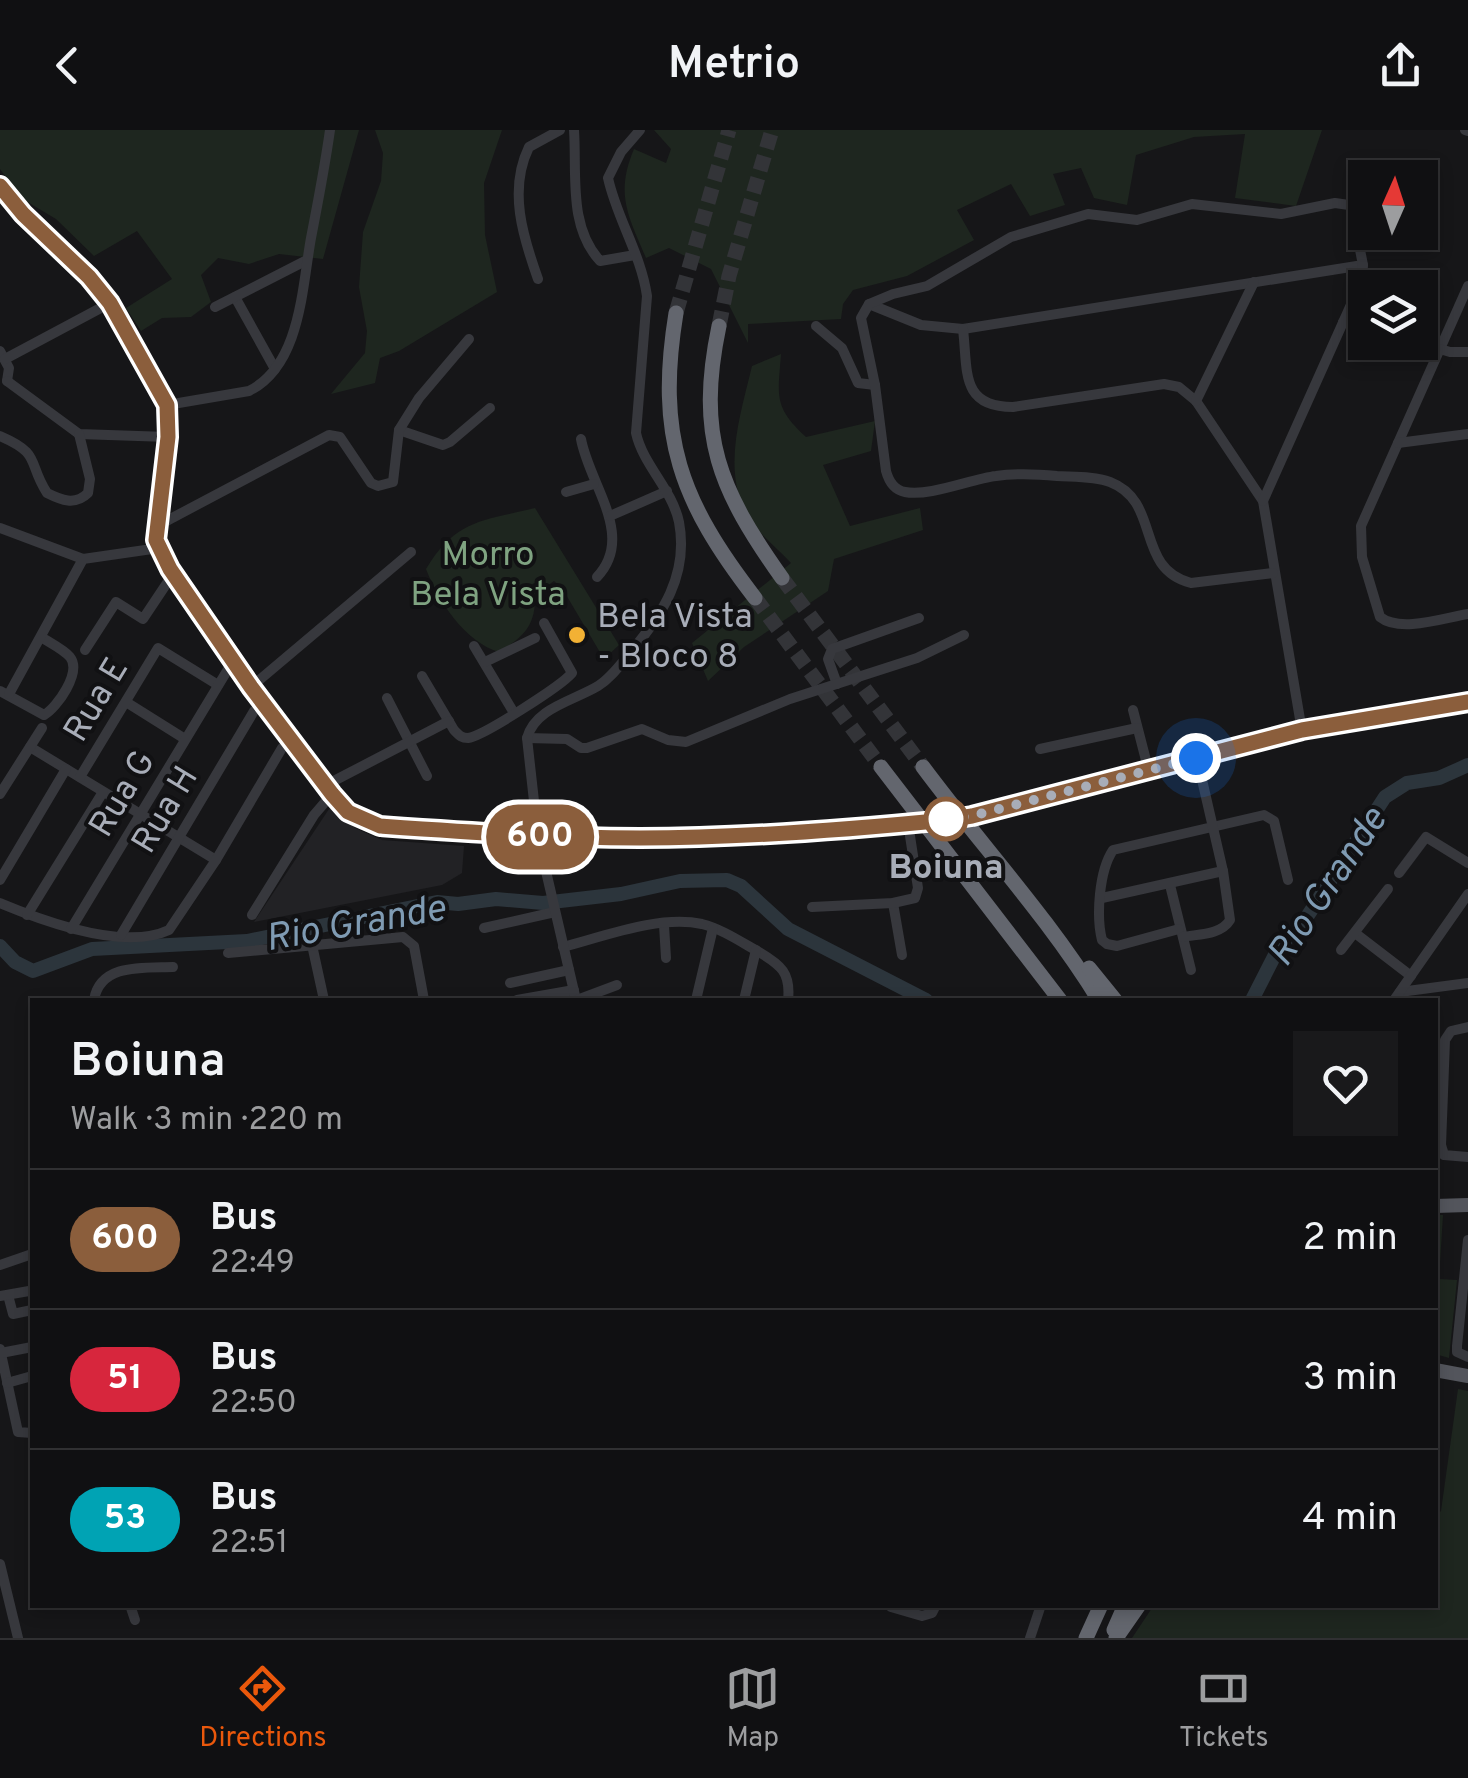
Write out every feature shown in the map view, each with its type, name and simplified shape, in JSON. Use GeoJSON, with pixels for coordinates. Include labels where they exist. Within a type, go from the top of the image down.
{"type":"FeatureCollection","features":[{"type":"Feature","properties":{"kind":"highway"},"geometry":{"type":"LineString","coordinates":[[676,314],[668,387],[670,423],[680,465],[705,530],[755,598]]}},
{"type":"Feature","properties":{"kind":"highway"},"geometry":{"type":"LineString","coordinates":[[719,326],[709,398],[718,469],[745,522],[782,578]]}},
{"type":"Feature","properties":{"kind":"highway"},"geometry":{"type":"LineString","coordinates":[[881,767],[1058,998]]}},
{"type":"Feature","properties":{"kind":"highway"},"geometry":{"type":"LineString","coordinates":[[923,767],[1052,931],[1098,998]]}},
{"type":"Feature","properties":{"kind":"highway"},"geometry":{"type":"LineString","coordinates":[[994,858],[1012,872],[1112,998]]}},
{"type":"Feature","properties":{"kind":"highway"},"geometry":{"type":"LineString","coordinates":[[1005,927],[1012,949],[1046,998]]}},
{"type":"Feature","properties":{"kind":"highway"},"geometry":{"type":"LineString","coordinates":[[1088,1634],[1092,1608]]}},
{"type":"Feature","properties":{"kind":"highway"},"geometry":{"type":"LineString","coordinates":[[1088,1634],[1100,1608]]}},
{"type":"Feature","properties":{"kind":"highway"},"geometry":{"type":"LineString","coordinates":[[1113,1638],[1124,1608]]}},
{"type":"Feature","properties":{"kind":"highway"},"geometry":{"type":"LineString","coordinates":[[1113,1638],[1137,1608]]}},
{"type":"Feature","properties":{"kind":"main road"},"geometry":{"type":"LineString","coordinates":[[1438,1206],[1468,1205]]}},
{"type":"Feature","properties":{"kind":"main road"},"geometry":{"type":"LineString","coordinates":[[1438,1371],[1468,1376]]}},
{"type":"Feature","properties":{"kind":"street"},"geometry":{"type":"LineString","coordinates":[[167,405],[249,391],[262,385],[274,369],[293,332],[330,130]]}},
{"type":"Feature","properties":{"kind":"street"},"geometry":{"type":"LineString","coordinates":[[538,279],[520,221],[522,172],[529,147],[560,130]]}},
{"type":"Feature","properties":{"kind":"street"},"geometry":{"type":"LineString","coordinates":[[574,130],[578,224],[590,251],[600,261],[636,255]]}},
{"type":"Feature","properties":{"kind":"street"},"geometry":{"type":"LineString","coordinates":[[576,996],[538,837],[527,738],[530,726],[539,716],[608,679],[658,620],[674,587],[681,549],[679,523],[668,491],[636,433],[647,296],[644,275],[608,178],[621,152],[640,130]]}},
{"type":"Feature","properties":{"kind":"street"},"geometry":{"type":"LineString","coordinates":[[0,186],[110,303],[167,405],[168,437],[157,526],[158,548],[173,574],[329,790],[348,812],[380,826],[538,837],[644,838],[972,816],[1302,730],[1468,702]]}},
{"type":"Feature","properties":{"kind":"street"},"geometry":{"type":"LineString","coordinates":[[1263,501],[1359,288],[1363,265],[1348,204],[1281,214],[1192,204],[1147,220],[1098,214],[1077,216],[1012,238],[927,286],[869,304],[861,318],[875,385],[886,471],[896,488],[914,492],[996,476],[1037,474],[1111,482],[1133,499],[1146,524],[1156,560],[1178,580],[1191,583],[1273,573]]}},
{"type":"Feature","properties":{"kind":"street"},"geometry":{"type":"LineString","coordinates":[[215,307],[307,260]]}},
{"type":"Feature","properties":{"kind":"street"},"geometry":{"type":"LineString","coordinates":[[869,304],[920,325],[963,329],[1363,265]]}},
{"type":"Feature","properties":{"kind":"street"},"geometry":{"type":"LineString","coordinates":[[1196,401],[1254,282]]}},
{"type":"Feature","properties":{"kind":"street"},"geometry":{"type":"LineString","coordinates":[[1468,286],[1372,496],[1360,536],[1362,557],[1380,617],[1390,624],[1400,624],[1468,614]]}},
{"type":"Feature","properties":{"kind":"street"},"geometry":{"type":"LineString","coordinates":[[235,297],[274,369]]}},
{"type":"Feature","properties":{"kind":"street"},"geometry":{"type":"LineString","coordinates":[[110,303],[2,355],[10,374],[4,383],[79,434],[168,437]]}},
{"type":"Feature","properties":{"kind":"street"},"geometry":{"type":"LineString","coordinates":[[1343,322],[1348,323]]}},
{"type":"Feature","properties":{"kind":"street"},"geometry":{"type":"LineString","coordinates":[[816,326],[842,348],[858,383],[875,385]]}},
{"type":"Feature","properties":{"kind":"street"},"geometry":{"type":"LineString","coordinates":[[963,329],[971,388],[976,398],[992,407],[1164,384],[1179,387],[1196,401],[1263,501],[1302,730]]}},
{"type":"Feature","properties":{"kind":"street"},"geometry":{"type":"LineString","coordinates":[[157,526],[329,435],[340,437],[371,483],[386,485],[395,478],[399,430],[419,398],[469,339]]}},
{"type":"Feature","properties":{"kind":"street"},"geometry":{"type":"LineString","coordinates":[[1439,349],[1468,352]]}},
{"type":"Feature","properties":{"kind":"street"},"geometry":{"type":"LineString","coordinates":[[399,430],[443,445],[490,408]]}},
{"type":"Feature","properties":{"kind":"street"},"geometry":{"type":"LineString","coordinates":[[0,436],[26,450],[47,493],[75,501],[88,492],[90,479],[79,434]]}},
{"type":"Feature","properties":{"kind":"street"},"geometry":{"type":"LineString","coordinates":[[1398,443],[1468,434]]}},
{"type":"Feature","properties":{"kind":"street"},"geometry":{"type":"LineString","coordinates":[[581,438],[585,462],[610,516],[613,555],[597,577]]}},
{"type":"Feature","properties":{"kind":"street"},"geometry":{"type":"LineString","coordinates":[[566,492],[594,484]]}},
{"type":"Feature","properties":{"kind":"street"},"geometry":{"type":"LineString","coordinates":[[610,516],[668,491]]}},
{"type":"Feature","properties":{"kind":"street"},"geometry":{"type":"LineString","coordinates":[[0,528],[83,559],[158,548]]}},
{"type":"Feature","properties":{"kind":"street"},"geometry":{"type":"LineString","coordinates":[[251,687],[411,552]]}},
{"type":"Feature","properties":{"kind":"street"},"geometry":{"type":"LineString","coordinates":[[41,637],[73,664],[56,707],[44,715],[4,692],[41,637],[83,559]]}},
{"type":"Feature","properties":{"kind":"street"},"geometry":{"type":"LineString","coordinates":[[84,650],[116,602],[143,618],[173,574]]}},
{"type":"Feature","properties":{"kind":"street"},"geometry":{"type":"LineString","coordinates":[[837,684],[828,659],[832,649],[920,618]]}},
{"type":"Feature","properties":{"kind":"street"},"geometry":{"type":"LineString","coordinates":[[422,676],[448,721],[460,736],[470,738],[514,714],[572,674],[544,623]]}},
{"type":"Feature","properties":{"kind":"street"},"geometry":{"type":"LineString","coordinates":[[527,738],[567,739],[587,748],[642,728],[668,740],[686,742],[790,699],[917,658],[964,635]]}},
{"type":"Feature","properties":{"kind":"street"},"geometry":{"type":"LineString","coordinates":[[484,662],[535,638]]}},
{"type":"Feature","properties":{"kind":"street"},"geometry":{"type":"LineString","coordinates":[[474,646],[514,714]]}},
{"type":"Feature","properties":{"kind":"street","name":"Rua E"},"geometry":{"type":"LineString","coordinates":[[80,778],[158,648],[218,685]]}},
{"type":"Feature","properties":{"kind":"street","name":"Rua G"},"geometry":{"type":"LineString","coordinates":[[71,929],[233,661]]}},
{"type":"Feature","properties":{"kind":"street"},"geometry":{"type":"LineString","coordinates":[[387,698],[428,776]]}},
{"type":"Feature","properties":{"kind":"street"},"geometry":{"type":"LineString","coordinates":[[126,702],[185,739]]}},
{"type":"Feature","properties":{"kind":"street"},"geometry":{"type":"LineString","coordinates":[[1133,710],[1148,768]]}},
{"type":"Feature","properties":{"kind":"street","name":"Rua H"},"geometry":{"type":"LineString","coordinates":[[120,935],[254,711]]}},
{"type":"Feature","properties":{"kind":"street"},"geometry":{"type":"LineString","coordinates":[[252,915],[329,790],[448,721]]}},
{"type":"Feature","properties":{"kind":"street"},"geometry":{"type":"LineString","coordinates":[[0,794],[4,781],[42,728]]}},
{"type":"Feature","properties":{"kind":"street"},"geometry":{"type":"LineString","coordinates":[[1040,750],[1137,728]]}},
{"type":"Feature","properties":{"kind":"street"},"geometry":{"type":"LineString","coordinates":[[30,747],[216,860]]}},
{"type":"Feature","properties":{"kind":"street"},"geometry":{"type":"LineString","coordinates":[[0,903],[71,929],[120,935],[169,930],[216,860],[282,748]]}},
{"type":"Feature","properties":{"kind":"street"},"geometry":{"type":"LineString","coordinates":[[1196,758],[1211,825],[1222,871],[1230,920],[1218,931],[1181,933],[1112,946],[1102,940],[1106,864],[1113,850],[1211,825],[1270,817],[1278,832],[1288,880]]}},
{"type":"Feature","properties":{"kind":"street"},"geometry":{"type":"LineString","coordinates":[[0,880],[66,769]]}},
{"type":"Feature","properties":{"kind":"street"},"geometry":{"type":"LineString","coordinates":[[27,915],[103,792]]}},
{"type":"Feature","properties":{"kind":"street"},"geometry":{"type":"LineString","coordinates":[[812,907],[913,900],[918,895],[908,823]]}},
{"type":"Feature","properties":{"kind":"street"},"geometry":{"type":"LineString","coordinates":[[1399,872],[1426,837],[1468,864]]}},
{"type":"Feature","properties":{"kind":"street"},"geometry":{"type":"LineString","coordinates":[[1102,898],[1222,871]]}},
{"type":"Feature","properties":{"kind":"street"},"geometry":{"type":"LineString","coordinates":[[1170,885],[1191,970]]}},
{"type":"Feature","properties":{"kind":"street"},"geometry":{"type":"LineString","coordinates":[[1341,950],[1388,889]]}},
{"type":"Feature","properties":{"kind":"street"},"geometry":{"type":"LineString","coordinates":[[1397,996],[1468,894]]}},
{"type":"Feature","properties":{"kind":"street"},"geometry":{"type":"LineString","coordinates":[[892,904],[902,955]]}},
{"type":"Feature","properties":{"kind":"street"},"geometry":{"type":"LineString","coordinates":[[484,928],[554,909]]}},
{"type":"Feature","properties":{"kind":"street"},"geometry":{"type":"LineString","coordinates":[[563,948],[664,924],[686,922],[714,928],[783,968],[789,981],[788,998]]}},
{"type":"Feature","properties":{"kind":"street"},"geometry":{"type":"LineString","coordinates":[[664,924],[666,958]]}},
{"type":"Feature","properties":{"kind":"street"},"geometry":{"type":"LineString","coordinates":[[696,998],[714,928]]}},
{"type":"Feature","properties":{"kind":"street"},"geometry":{"type":"LineString","coordinates":[[1355,934],[1429,988]]}},
{"type":"Feature","properties":{"kind":"street"},"geometry":{"type":"LineString","coordinates":[[228,953],[396,936],[410,939],[424,998]]}},
{"type":"Feature","properties":{"kind":"street"},"geometry":{"type":"LineString","coordinates":[[312,945],[324,998]]}},
{"type":"Feature","properties":{"kind":"street"},"geometry":{"type":"LineString","coordinates":[[744,998],[756,950]]}},
{"type":"Feature","properties":{"kind":"street"},"geometry":{"type":"LineString","coordinates":[[95,994],[102,979],[123,970],[173,966]]}},
{"type":"Feature","properties":{"kind":"street"},"geometry":{"type":"LineString","coordinates":[[510,982],[569,970]]}},
{"type":"Feature","properties":{"kind":"street"},"geometry":{"type":"LineString","coordinates":[[1397,996],[1468,983]]}},
{"type":"Feature","properties":{"kind":"street"},"geometry":{"type":"LineString","coordinates":[[546,998],[576,996],[617,985]]}},
{"type":"Feature","properties":{"kind":"street"},"geometry":{"type":"LineString","coordinates":[[1468,1027],[1450,1031],[1445,1040],[1440,1145],[1444,1155],[1468,1158]]}},
{"type":"Feature","properties":{"kind":"street"},"geometry":{"type":"LineString","coordinates":[[1468,1240],[1457,1350],[1468,1357]]}},
{"type":"Feature","properties":{"kind":"street"},"geometry":{"type":"LineString","coordinates":[[0,1265],[30,1255]]}},
{"type":"Feature","properties":{"kind":"street"},"geometry":{"type":"LineString","coordinates":[[29,1291],[4,1295],[12,1314],[30,1310]]}},
{"type":"Feature","properties":{"kind":"street"},"geometry":{"type":"LineString","coordinates":[[30,1347],[0,1351],[18,1432],[30,1433]]}},
{"type":"Feature","properties":{"kind":"street"},"geometry":{"type":"LineString","coordinates":[[6,1382],[30,1376]]}},
{"type":"Feature","properties":{"kind":"street"},"geometry":{"type":"LineString","coordinates":[[0,1564],[18,1638]]}},
{"type":"Feature","properties":{"kind":"street"},"geometry":{"type":"LineString","coordinates":[[131,1608],[135,1620]]}},
{"type":"Feature","properties":{"kind":"street"},"geometry":{"type":"LineString","coordinates":[[894,1608],[922,1616],[934,1608]]}},
{"type":"Feature","properties":{"kind":"street"},"geometry":{"type":"LineString","coordinates":[[1030,1638],[1040,1608]]}},
{"type":"Feature","properties":{"kind":"shaded area"},"geometry":{"type":"Polygon","coordinates":[[[331,806],[355,828],[382,840],[464,846],[462,873],[442,885],[254,922],[331,806]]]}},
{"type":"Feature","properties":{"kind":"green space"},"geometry":{"type":"Polygon","coordinates":[[[0,130],[359,130],[323,259],[279,254],[249,264],[218,258],[201,275],[211,302],[191,317],[162,318],[141,331],[126,308],[172,279],[137,231],[94,256],[56,219],[21,198],[0,169],[0,130]]]}},
{"type":"Feature","properties":{"kind":"green space"},"geometry":{"type":"Polygon","coordinates":[[[375,130],[502,130],[484,183],[485,235],[497,292],[399,351],[380,358],[375,383],[331,394],[365,353],[367,331],[359,287],[363,232],[381,181],[383,153],[375,130]]]}},
{"type":"Feature","properties":{"kind":"green space"},"geometry":{"type":"Polygon","coordinates":[[[654,130],[1322,130],[1296,206],[1235,198],[1245,134],[1194,137],[1136,155],[1127,205],[1094,198],[1081,168],[1053,174],[1065,205],[1030,216],[1011,184],[957,210],[974,240],[907,276],[853,290],[843,304],[841,319],[748,324],[748,343],[711,269],[669,248],[646,258],[629,216],[625,179],[634,149],[666,163],[671,149],[654,130]]]}},
{"type":"Feature","properties":{"kind":"green space"},"geometry":{"type":"Polygon","coordinates":[[[781,354],[780,400],[788,417],[806,437],[875,421],[871,451],[823,465],[850,526],[920,508],[923,530],[834,559],[828,591],[744,647],[708,681],[692,643],[791,563],[753,524],[737,487],[735,467],[738,426],[752,366],[781,354]]]}},
{"type":"Feature","properties":{"kind":"green space","name":"Morro Bela Vista"},"geometry":{"type":"Polygon","coordinates":[[[535,508],[619,645],[604,659],[554,581],[535,594],[527,629],[499,652],[464,630],[431,581],[426,569],[460,531],[535,508]]]}},
{"type":"Feature","properties":{"kind":"green space"},"geometry":{"type":"Polygon","coordinates":[[[1438,1215],[1443,1215],[1439,1279],[1457,1280],[1449,1358],[1438,1355],[1438,1215]]]}},
{"type":"Feature","properties":{"kind":"green space"},"geometry":{"type":"Polygon","coordinates":[[[1458,1389],[1468,1391],[1468,1638],[1132,1638],[1152,1608],[1438,1608],[1441,1511],[1458,1389]]]}},
{"type":"Feature","properties":{"kind":"waterway","name":"Rio Grande"},"geometry":{"type":"LineString","coordinates":[[1253,998],[1280,945],[1301,926],[1385,797],[1407,783],[1439,778],[1468,765]]}},
{"type":"Feature","properties":{"kind":"waterway","name":"Rio Grande"},"geometry":{"type":"LineString","coordinates":[[0,946],[15,962],[33,971],[92,949],[247,941],[437,902],[458,904],[496,899],[543,903],[621,894],[680,881],[727,880],[741,886],[788,929],[922,998]]}},
{"type":"Feature","properties":{"kind":"tunnel"},"geometry":{"type":"LineString","coordinates":[[676,313],[729,130]]}},
{"type":"Feature","properties":{"kind":"tunnel"},"geometry":{"type":"LineString","coordinates":[[719,326],[729,276],[772,130]]}},
{"type":"Feature","properties":{"kind":"tunnel"},"geometry":{"type":"LineString","coordinates":[[782,578],[923,767]]}},
{"type":"Feature","properties":{"kind":"tunnel"},"geometry":{"type":"LineString","coordinates":[[755,598],[881,767]]}},
{"type":"Feature","properties":{"kind":"bus line","name":"600"},"geometry":{"type":"LineString","coordinates":[[0,186],[110,303],[167,405],[169,422],[158,548],[189,600],[251,687],[332,794],[348,812],[362,820],[380,826],[538,837],[644,838],[946,820],[1302,730],[1468,702]]}},
{"type":"Feature","properties":{"kind":"place","name":"Bela Vista - Bloco 8"},"geometry":{"type":"Point","coordinates":[577,635]}},
{"type":"Feature","properties":{"kind":"place","name":"Boiuna"},"geometry":{"type":"Point","coordinates":[946,819]}},
{"type":"Feature","properties":{"kind":"route"},"geometry":{"type":"LineString","coordinates":[[946,819],[972,816],[1196,758]]}}]}
